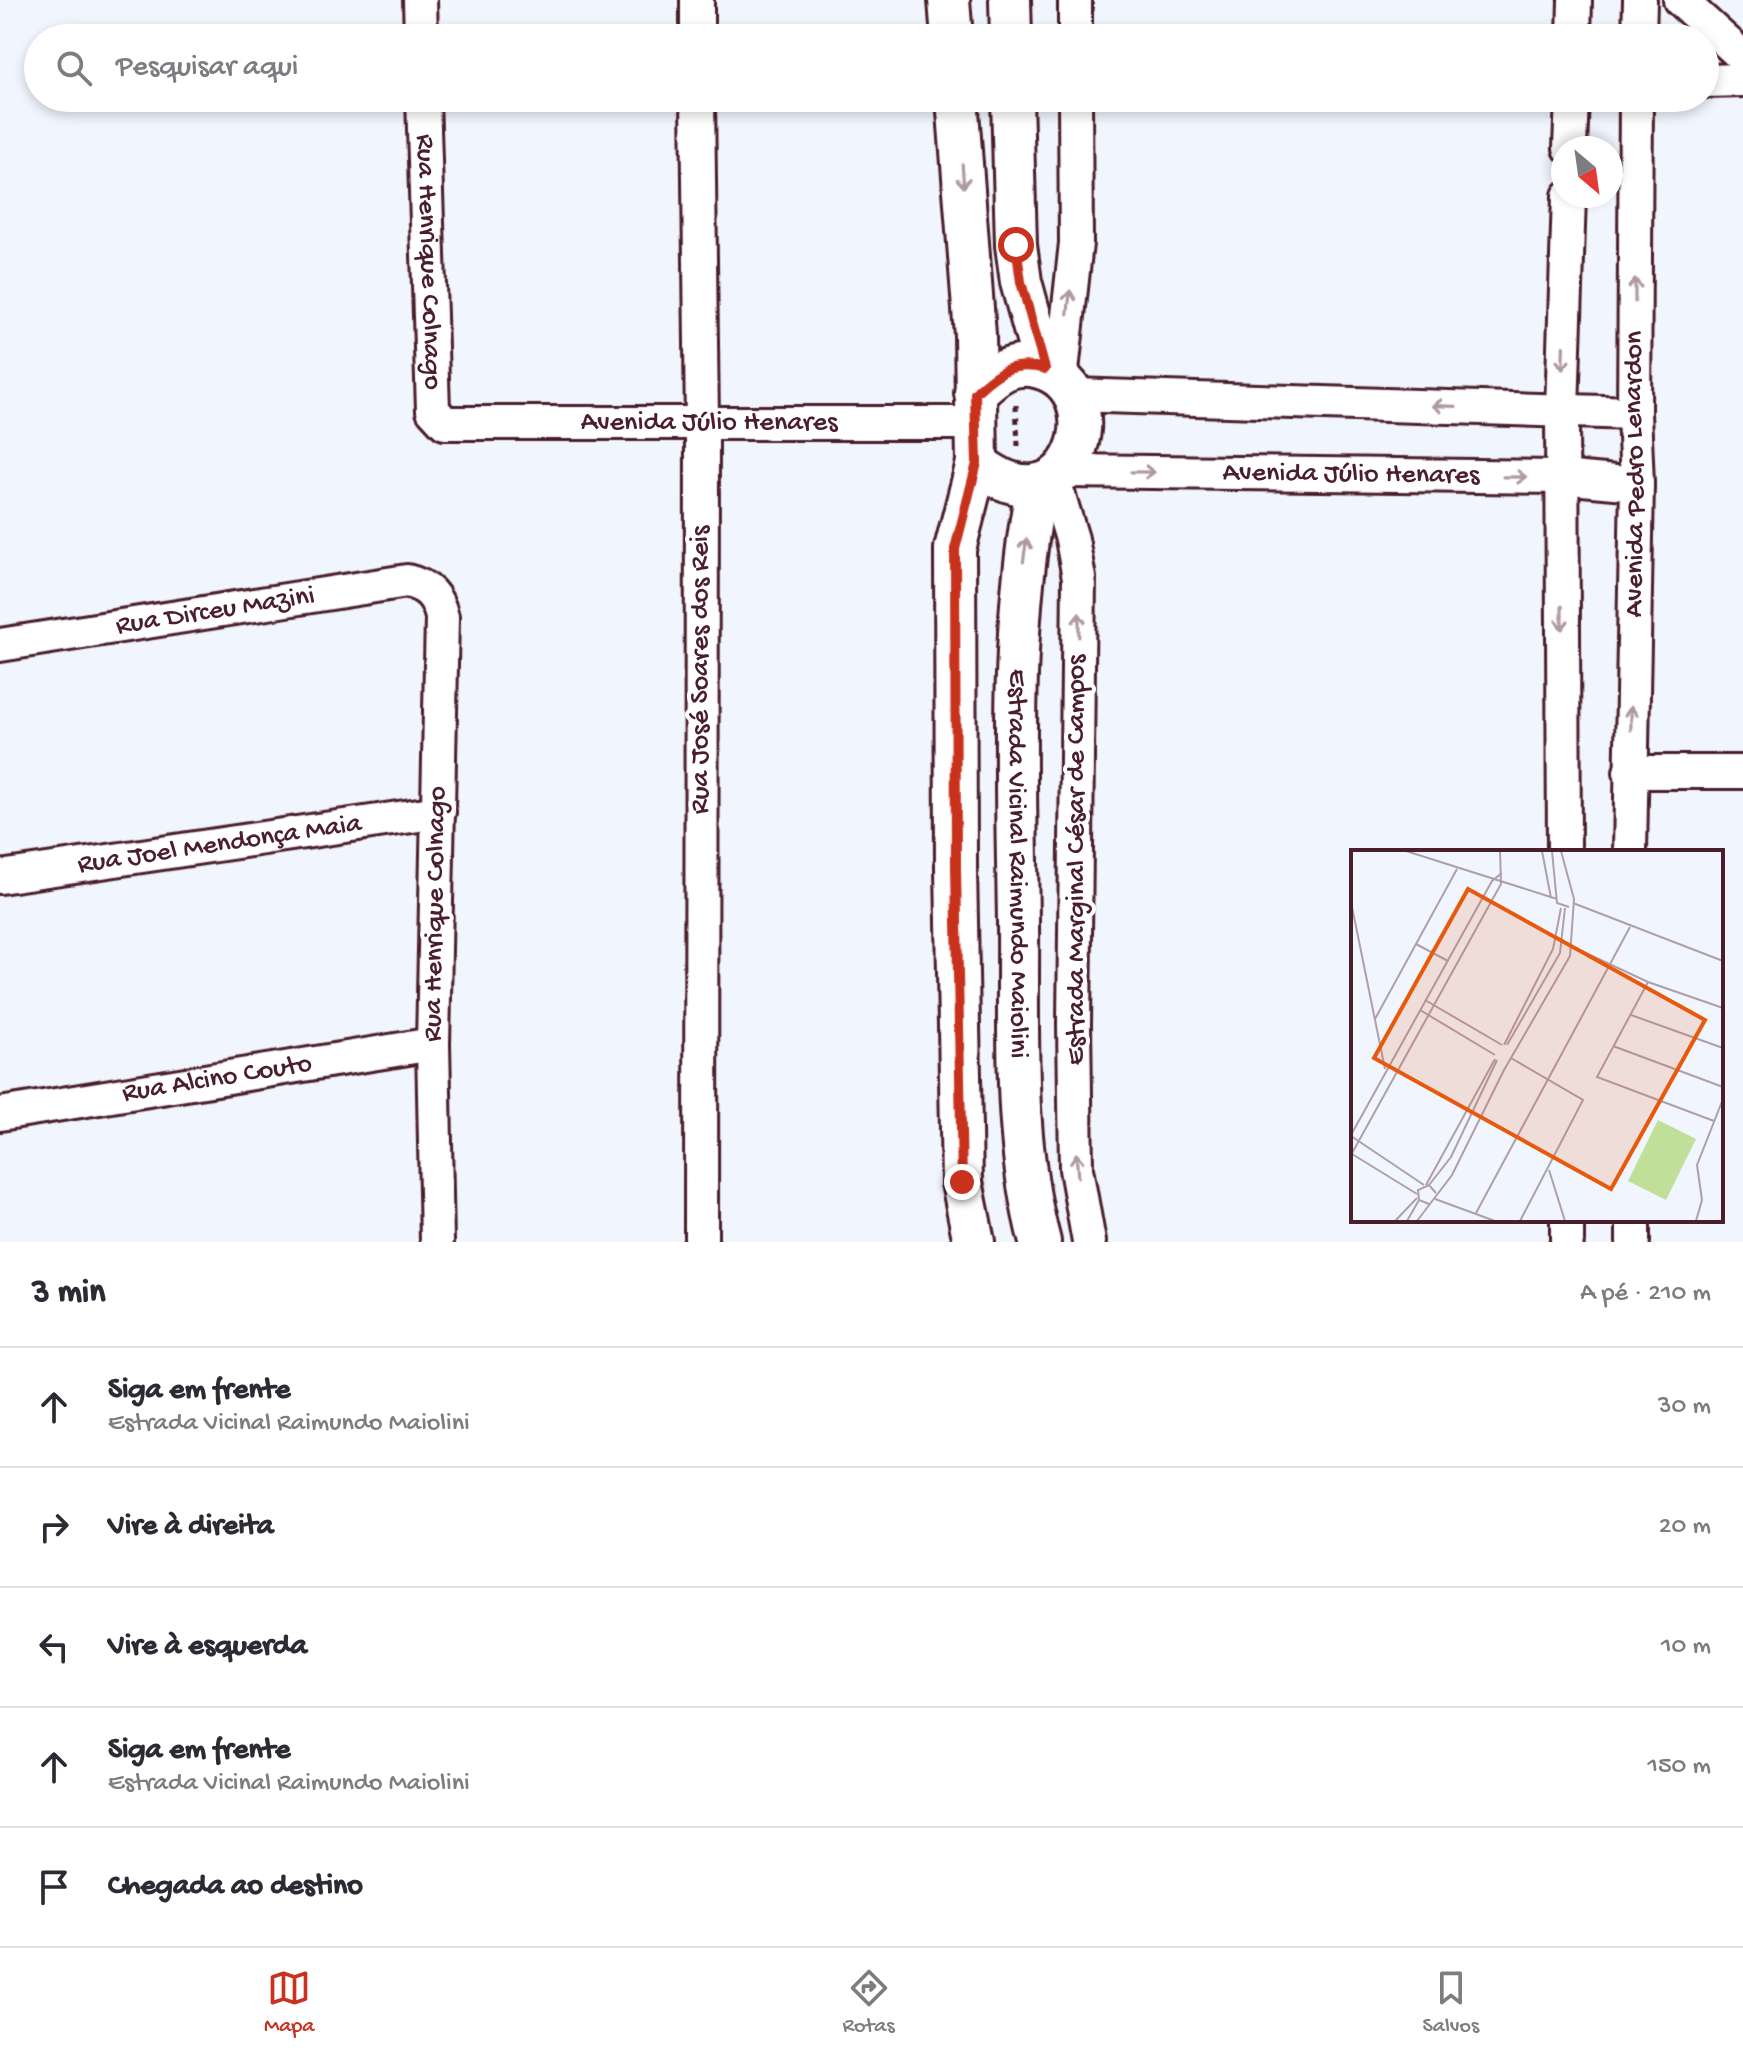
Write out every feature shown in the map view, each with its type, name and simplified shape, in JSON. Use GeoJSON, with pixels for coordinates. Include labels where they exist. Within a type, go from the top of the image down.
{"type":"FeatureCollection","features":[{"type":"Feature","properties":{"kind":"main road"},"geometry":{"type":"LineString","coordinates":[[949,0],[951,24]]}},
{"type":"Feature","properties":{"kind":"main road"},"geometry":{"type":"LineString","coordinates":[[1010,0],[1011,24]]}},
{"type":"Feature","properties":{"kind":"main road"},"geometry":{"type":"LineString","coordinates":[[958,112],[975,335],[977,463],[996,479],[1052,479],[1080,433],[1080,413],[1060,381],[1021,282],[1016,245],[1012,112]]}},
{"type":"Feature","properties":{"kind":"main road"},"geometry":{"type":"LineString","coordinates":[[975,408],[994,375],[1014,365],[1060,381]]}},
{"type":"Feature","properties":{"kind":"main road","name":"Estrada Vicinal Raimundo Maiolini"},"geometry":{"type":"LineString","coordinates":[[974,1242],[962,1182],[955,854],[955,549],[977,463]]}},
{"type":"Feature","properties":{"kind":"main road","name":"Estrada Vicinal Raimundo Maiolini"},"geometry":{"type":"LineString","coordinates":[[1040,1242],[1024,1169],[1019,1086],[1016,692],[1024,550],[1052,479]]}},
{"type":"Feature","properties":{"kind":"street"},"geometry":{"type":"LineString","coordinates":[[420,0],[421,24]]}},
{"type":"Feature","properties":{"kind":"street"},"geometry":{"type":"LineString","coordinates":[[697,0],[697,24]]}},
{"type":"Feature","properties":{"kind":"street"},"geometry":{"type":"LineString","coordinates":[[1075,0],[1075,24]]}},
{"type":"Feature","properties":{"kind":"street"},"geometry":{"type":"LineString","coordinates":[[1574,24],[1575,0]]}},
{"type":"Feature","properties":{"kind":"street"},"geometry":{"type":"LineString","coordinates":[[1639,24],[1640,0]]}},
{"type":"Feature","properties":{"kind":"street"},"geometry":{"type":"LineString","coordinates":[[1680,0],[1707,24]]}},
{"type":"Feature","properties":{"kind":"street"},"geometry":{"type":"LineString","coordinates":[[1719,35],[1743,57]]}},
{"type":"Feature","properties":{"kind":"street"},"geometry":{"type":"LineString","coordinates":[[1719,81],[1743,80]]}},
{"type":"Feature","properties":{"kind":"street","name":"Rua Henrique Colnago"},"geometry":{"type":"LineString","coordinates":[[423,112],[433,410],[445,423]]}},
{"type":"Feature","properties":{"kind":"street","name":"Rua José Soares dos Reis"},"geometry":{"type":"LineString","coordinates":[[698,112],[702,424],[701,1242]]}},
{"type":"Feature","properties":{"kind":"street"},"geometry":{"type":"LineString","coordinates":[[1075,112],[1076,243],[1060,381],[1634,413]]}},
{"type":"Feature","properties":{"kind":"street"},"geometry":{"type":"LineString","coordinates":[[1570,136],[1571,112]]}},
{"type":"Feature","properties":{"kind":"street","name":"Avenida Pedro Lenardon"},"geometry":{"type":"LineString","coordinates":[[1630,850],[1641,112]]}},
{"type":"Feature","properties":{"kind":"street"},"geometry":{"type":"LineString","coordinates":[[1564,850],[1561,477],[1569,208]]}},
{"type":"Feature","properties":{"kind":"street","name":"Avenida Júlio Henares"},"geometry":{"type":"LineString","coordinates":[[445,423],[702,424],[975,408]]}},
{"type":"Feature","properties":{"kind":"street","name":"Avenida Júlio Henares"},"geometry":{"type":"LineString","coordinates":[[1052,479],[1561,477],[1637,484]]}},
{"type":"Feature","properties":{"kind":"street","name":"Estrada Marginal César de Campos"},"geometry":{"type":"LineString","coordinates":[[1052,479],[1072,539],[1079,578],[1074,1053],[1076,1169],[1089,1242]]}},
{"type":"Feature","properties":{"kind":"street","name":"Rua Dirceu Mazini"},"geometry":{"type":"LineString","coordinates":[[0,645],[407,581],[429,590]]}},
{"type":"Feature","properties":{"kind":"street","name":"Rua Henrique Colnago"},"geometry":{"type":"LineString","coordinates":[[429,590],[442,617],[433,1044],[437,1242]]}},
{"type":"Feature","properties":{"kind":"street"},"geometry":{"type":"LineString","coordinates":[[1630,772],[1743,772]]}},
{"type":"Feature","properties":{"kind":"street","name":"Rua Joel Mendonça Maia"},"geometry":{"type":"LineString","coordinates":[[0,877],[439,812]]}},
{"type":"Feature","properties":{"kind":"street","name":"Rua Alcino Couto"},"geometry":{"type":"LineString","coordinates":[[0,1114],[433,1044]]}},
{"type":"Feature","properties":{"kind":"route"},"geometry":{"type":"LineString","coordinates":[[962,1182],[956,869],[955,549],[977,463],[975,393],[994,375],[1014,365],[1045,369],[1021,282],[1016,245]]}}]}
